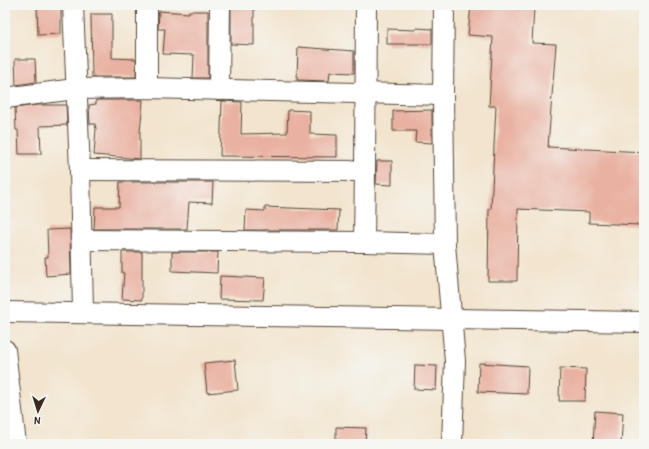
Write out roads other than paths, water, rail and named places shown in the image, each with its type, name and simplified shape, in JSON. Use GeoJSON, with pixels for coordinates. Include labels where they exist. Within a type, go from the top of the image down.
{"type":"FeatureCollection","features":[{"type":"Feature","properties":{"kind":"street"},"geometry":{"type":"LineString","coordinates":[[73,5],[80,170],[83,312]]}},
{"type":"Feature","properties":{"kind":"street"},"geometry":{"type":"LineString","coordinates":[[147,5],[147,88]]}},
{"type":"Feature","properties":{"kind":"street"},"geometry":{"type":"LineString","coordinates":[[218,90],[220,5]]}},
{"type":"Feature","properties":{"kind":"street"},"geometry":{"type":"LineString","coordinates":[[364,242],[366,5]]}},
{"type":"Feature","properties":{"kind":"street"},"geometry":{"type":"LineString","coordinates":[[444,5],[443,95],[445,244],[455,361],[452,444]]}},
{"type":"Feature","properties":{"kind":"street"},"geometry":{"type":"LineString","coordinates":[[5,98],[76,89],[147,88],[443,95]]}},
{"type":"Feature","properties":{"kind":"street"},"geometry":{"type":"LineString","coordinates":[[80,170],[365,171]]}},
{"type":"Feature","properties":{"kind":"street"},"geometry":{"type":"LineString","coordinates":[[82,240],[445,244]]}},
{"type":"Feature","properties":{"kind":"street"},"geometry":{"type":"LineString","coordinates":[[5,312],[83,312],[644,322]]}},
{"type":"Feature","properties":{"kind":"street"},"geometry":{"type":"LineString","coordinates":[[5,350],[16,444]]}}]}
